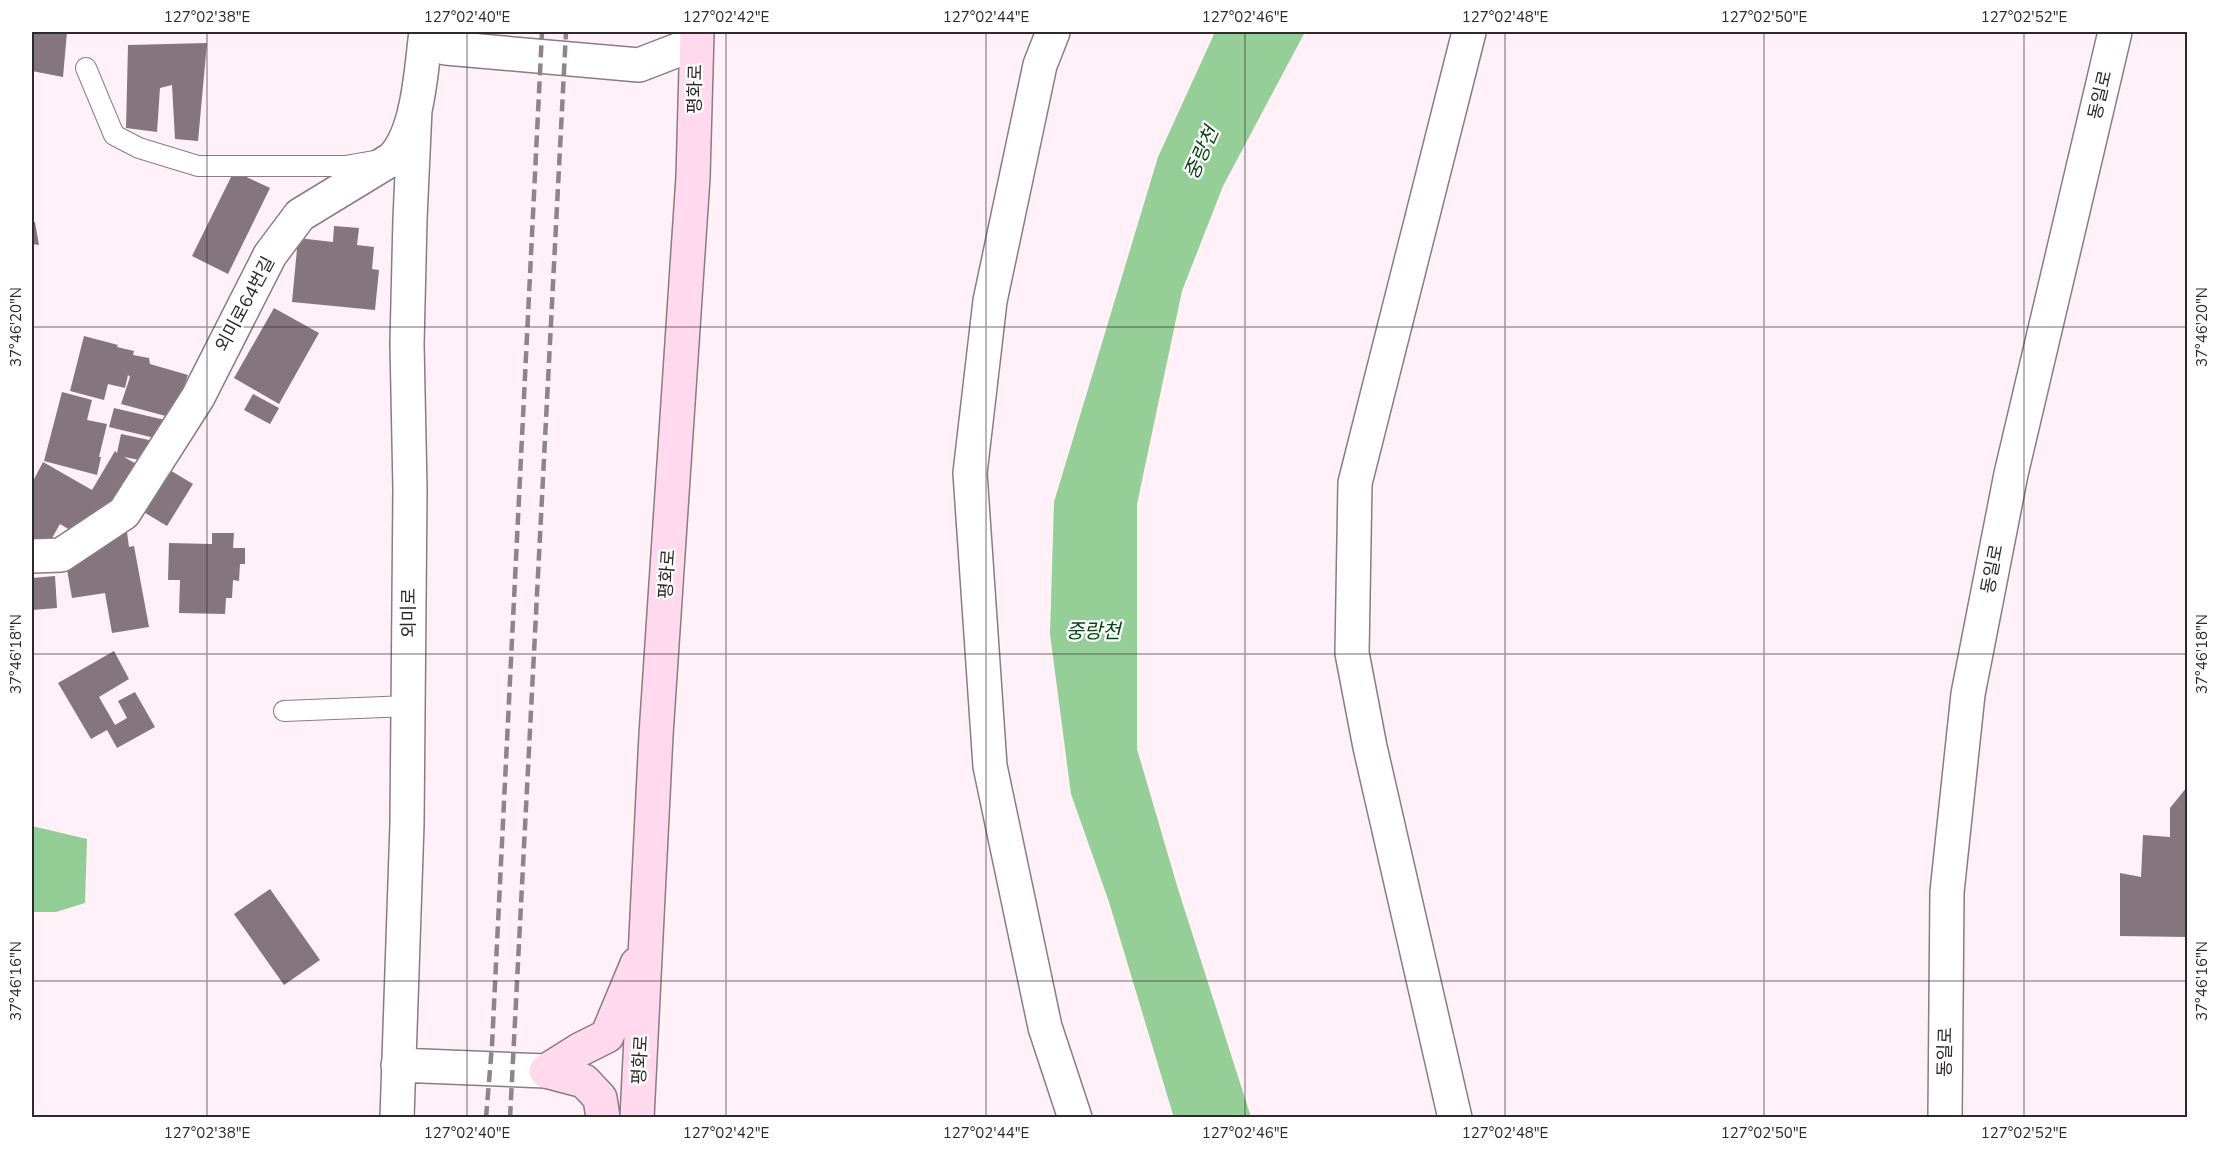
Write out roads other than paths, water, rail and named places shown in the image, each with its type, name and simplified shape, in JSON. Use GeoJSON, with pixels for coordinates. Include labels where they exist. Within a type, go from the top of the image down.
{"type":"FeatureCollection","features":[{"type":"Feature","properties":{"kind":"main road","name":"평화로"},"geometry":{"type":"LineString","coordinates":[[637,1118],[656,735],[693,177],[691,36]]}},
{"type":"Feature","properties":{"kind":"main road"},"geometry":{"type":"LineString","coordinates":[[546,1071],[607,1036],[645,946]]}},
{"type":"Feature","properties":{"kind":"main road"},"geometry":{"type":"LineString","coordinates":[[546,1071],[584,1081],[600,1098],[603,1118]]}},
{"type":"Feature","properties":{"kind":"street","name":"외미로64번길"},"geometry":{"type":"LineString","coordinates":[[32,556],[61,555],[124,513],[198,397],[270,255],[300,215],[392,159],[401,150],[415,109],[426,32]]}},
{"type":"Feature","properties":{"kind":"street"},"geometry":{"type":"LineString","coordinates":[[438,32],[446,48],[639,65],[691,36]]}},
{"type":"Feature","properties":{"kind":"street"},"geometry":{"type":"LineString","coordinates":[[1053,32],[1040,65],[990,301],[970,473],[990,766],[1046,1028],[1075,1118]]}},
{"type":"Feature","properties":{"kind":"street"},"geometry":{"type":"LineString","coordinates":[[1455,1118],[1370,747],[1352,653],[1355,483],[1469,32]]}},
{"type":"Feature","properties":{"kind":"street","name":"동일로"},"geometry":{"type":"LineString","coordinates":[[1944,1118],[1947,892],[1968,694],[2011,474],[2115,32]]}},
{"type":"Feature","properties":{"kind":"street","name":"외미로"},"geometry":{"type":"LineString","coordinates":[[396,1118],[407,824],[410,489],[407,344],[415,109]]}},
{"type":"Feature","properties":{"kind":"street"},"geometry":{"type":"LineString","coordinates":[[398,1065],[546,1071]]}},
{"type":"Feature","properties":{"kind":"lane"},"geometry":{"type":"LineString","coordinates":[[86,68],[114,135],[139,148],[198,166],[345,166],[392,159]]}},
{"type":"Feature","properties":{"kind":"lane"},"geometry":{"type":"LineString","coordinates":[[284,711],[408,706]]}},
{"type":"Feature","properties":{"kind":"water","name":"중랑천"},"geometry":{"type":"Polygon","coordinates":[[[1215,32],[1305,32],[1223,186],[1182,291],[1137,504],[1137,749],[1178,889],[1251,1117],[1174,1118],[1109,902],[1071,794],[1050,634],[1054,502],[1158,157],[1215,32]]]}},
{"type":"Feature","properties":{"kind":"railway"},"geometry":{"type":"LineString","coordinates":[[486,1118],[492,1045],[542,32]]}},
{"type":"Feature","properties":{"kind":"railway"},"geometry":{"type":"LineString","coordinates":[[510,1118],[566,32]]}}]}
